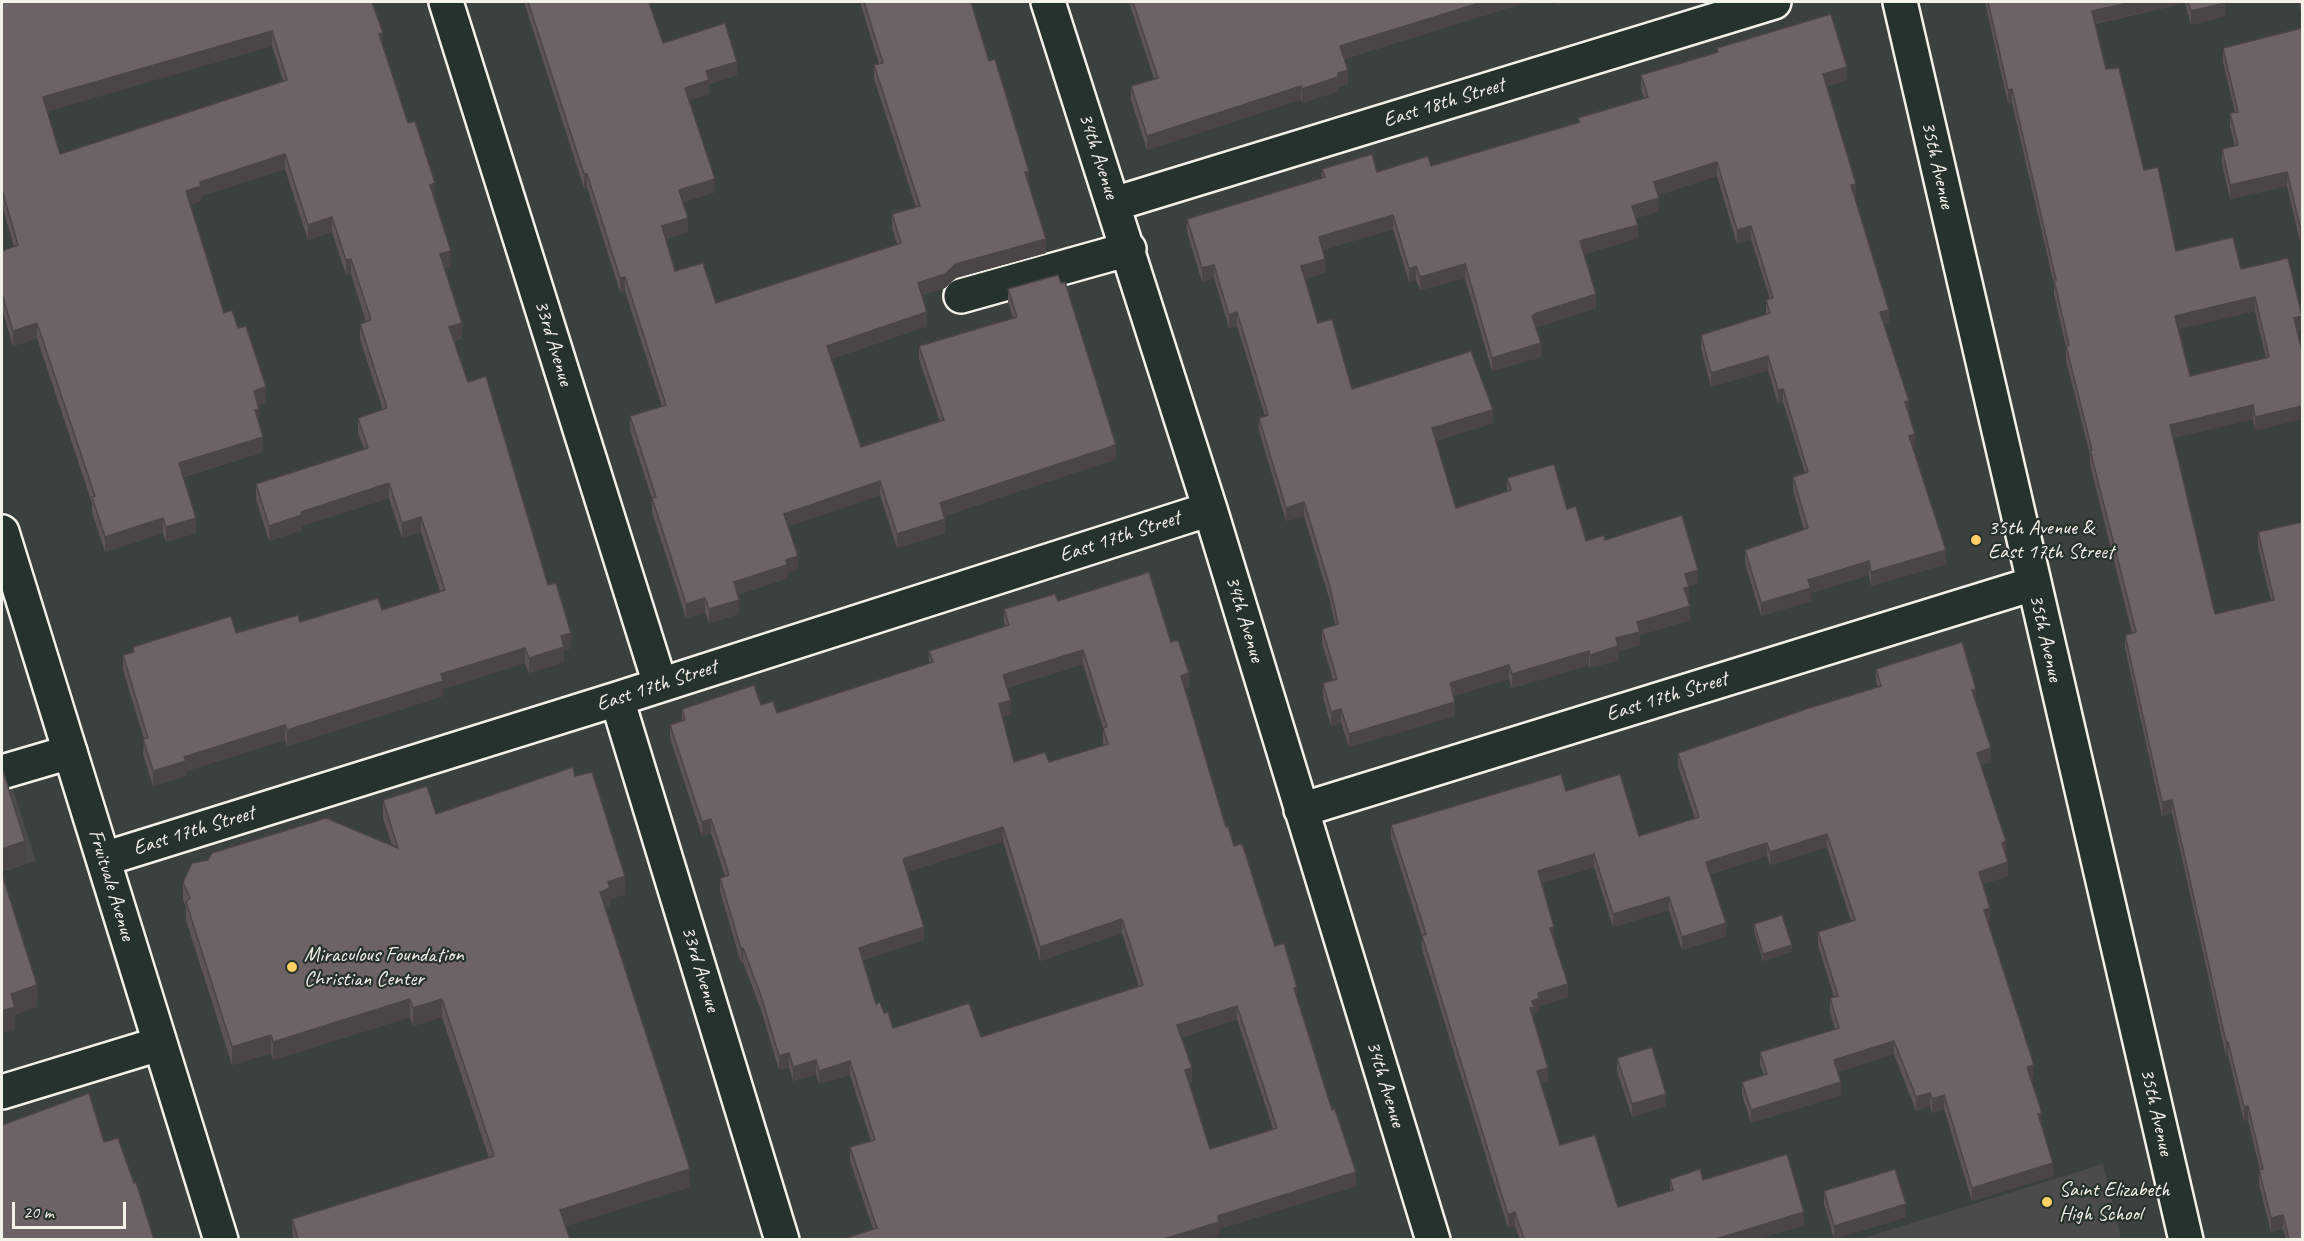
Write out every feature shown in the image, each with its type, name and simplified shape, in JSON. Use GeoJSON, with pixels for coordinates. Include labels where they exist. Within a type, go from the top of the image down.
{"type":"FeatureCollection","features":[{"type":"Feature","properties":{"kind":"street","name":"33rd Avenue"},"geometry":{"type":"LineString","coordinates":[[446,2],[660,684]]}},
{"type":"Feature","properties":{"kind":"street","name":"34th Avenue"},"geometry":{"type":"LineString","coordinates":[[1048,2],[1129,249],[1210,509],[1433,1239]]}},
{"type":"Feature","properties":{"kind":"street","name":"East 18th Street"},"geometry":{"type":"LineString","coordinates":[[1113,204],[1774,2]]}},
{"type":"Feature","properties":{"kind":"street","name":"35th Avenue"},"geometry":{"type":"LineString","coordinates":[[1900,2],[2186,1239]]}},
{"type":"Feature","properties":{"kind":"street"},"geometry":{"type":"LineString","coordinates":[[961,296],[1129,249]]}},
{"type":"Feature","properties":{"kind":"street","name":"East 17th Street"},"geometry":{"type":"LineString","coordinates":[[104,859],[617,699],[1210,509]]}},
{"type":"Feature","properties":{"kind":"street","name":"Fruitvale Avenue"},"geometry":{"type":"LineString","coordinates":[[2,532],[220,1239]]}},
{"type":"Feature","properties":{"kind":"street","name":"East 17th Street"},"geometry":{"type":"LineString","coordinates":[[1301,810],[2033,584]]}},
{"type":"Feature","properties":{"kind":"street","name":"33rd Avenue"},"geometry":{"type":"LineString","coordinates":[[617,699],[782,1239]]}},
{"type":"Feature","properties":{"kind":"street"},"geometry":{"type":"LineString","coordinates":[[2,772],[70,752]]}},
{"type":"Feature","properties":{"kind":"street"},"geometry":{"type":"LineString","coordinates":[[2,1092],[159,1044]]}},
{"type":"Feature","properties":{"kind":"shaded area"},"geometry":{"type":"Polygon","coordinates":[[[2,755],[36,861],[2,872],[2,755]]]}},
{"type":"Feature","properties":{"kind":"shaded area","name":"Saint Elizabeth High School"},"geometry":{"type":"Polygon","coordinates":[[[2103,1164],[2121,1239],[1860,1239],[2103,1164]]]}},
{"type":"Feature","properties":{"kind":"building"},"geometry":{"type":"Polygon","coordinates":[[[2,2],[372,2],[383,33],[379,34],[408,123],[415,121],[435,183],[430,185],[451,251],[440,254],[462,323],[449,327],[468,382],[486,376],[548,585],[556,583],[571,633],[561,636],[564,647],[529,658],[525,648],[441,674],[443,681],[287,730],[285,725],[184,757],[186,761],[153,771],[143,739],[148,738],[123,655],[134,652],[133,647],[231,616],[236,633],[298,615],[300,622],[378,598],[382,610],[445,590],[421,517],[402,523],[389,483],[301,512],[302,515],[269,526],[256,484],[368,448],[358,418],[387,408],[360,324],[371,320],[351,259],[346,260],[332,217],[308,225],[285,154],[200,182],[201,186],[186,191],[224,313],[232,310],[238,328],[246,326],[266,387],[254,391],[259,409],[255,410],[263,437],[179,463],[196,518],[166,527],[163,518],[105,537],[92,497],[95,496],[37,323],[13,331],[2,294],[2,251],[18,245],[2,190],[2,2]],[[272,31],[43,97],[60,154],[287,80],[272,31]]]}},
{"type":"Feature","properties":{"kind":"building"},"geometry":{"type":"Polygon","coordinates":[[[528,2],[649,2],[663,43],[725,23],[737,62],[706,71],[709,80],[685,88],[715,179],[679,190],[688,218],[662,226],[675,271],[703,263],[716,303],[901,243],[892,214],[920,206],[874,65],[883,63],[864,2],[971,2],[989,61],[995,59],[1029,171],[1025,172],[1046,239],[956,264],[945,274],[918,283],[927,312],[827,346],[861,447],[944,420],[919,346],[1017,317],[1008,289],[1058,275],[1061,283],[1065,282],[1116,445],[940,503],[945,519],[897,534],[880,481],[784,514],[798,556],[786,560],[787,565],[734,582],[739,600],[709,609],[705,598],[686,604],[652,498],[656,497],[630,416],[666,405],[625,277],[620,278],[587,174],[584,174],[528,2]]]}},
{"type":"Feature","properties":{"kind":"building"},"geometry":{"type":"Polygon","coordinates":[[[1133,2],[1483,2],[1340,46],[1348,70],[1338,73],[1338,77],[1302,89],[1301,86],[1147,136],[1131,86],[1158,78],[1133,2]]]}},
{"type":"Feature","properties":{"kind":"building"},"geometry":{"type":"Polygon","coordinates":[[[1988,2],[2132,2],[2092,11],[2106,69],[2119,68],[2144,170],[2158,167],[2176,251],[2233,237],[2241,269],[2288,258],[2302,316],[2294,318],[2302,351],[2302,406],[2255,417],[2253,405],[2170,425],[2215,614],[2274,600],[2258,532],[2302,522],[2302,1239],[2289,1239],[2283,1215],[2271,1218],[2259,1170],[2263,1169],[2248,1106],[2244,1107],[2228,1042],[2226,1042],[2172,800],[2162,802],[2125,635],[2136,632],[2066,346],[2069,345],[2054,280],[2056,280],[2012,89],[2008,90],[1988,2]],[[2255,297],[2175,316],[2190,376],[2269,357],[2255,297]]]}},
{"type":"Feature","properties":{"kind":"building"},"geometry":{"type":"Polygon","coordinates":[[[2188,2],[2225,2],[2225,3],[2191,11],[2188,2]]]}},
{"type":"Feature","properties":{"kind":"building"},"geometry":{"type":"Polygon","coordinates":[[[1831,14],[1847,67],[1823,74],[1856,184],[1851,185],[1889,310],[1880,312],[1909,401],[1905,402],[1915,434],[1909,436],[1946,550],[1871,572],[1869,561],[1808,580],[1811,588],[1761,603],[1745,550],[1808,528],[1793,477],[1808,472],[1783,389],[1778,390],[1768,356],[1711,373],[1701,335],[1770,313],[1766,300],[1773,298],[1751,226],[1737,230],[1717,162],[1654,182],[1659,198],[1632,206],[1638,225],[1580,241],[1596,294],[1532,316],[1541,343],[1492,358],[1465,264],[1420,277],[1416,266],[1409,269],[1393,215],[1319,237],[1325,259],[1301,266],[1318,323],[1332,319],[1352,389],[1471,351],[1493,410],[1432,428],[1456,508],[1511,490],[1507,478],[1554,464],[1567,509],[1576,506],[1586,541],[1604,535],[1605,540],[1682,515],[1698,570],[1685,574],[1689,587],[1684,588],[1690,606],[1637,622],[1640,632],[1616,638],[1618,646],[1590,655],[1589,651],[1512,674],[1509,665],[1450,683],[1455,702],[1349,734],[1341,709],[1331,712],[1323,683],[1337,679],[1322,629],[1338,624],[1330,587],[1304,502],[1286,508],[1259,418],[1268,415],[1237,312],[1229,315],[1214,265],[1202,268],[1187,219],[1325,177],[1322,169],[1372,154],[1377,172],[1428,156],[1431,166],[1580,122],[1578,118],[1648,97],[1641,75],[1718,52],[1717,48],[1831,14]]]}},
{"type":"Feature","properties":{"kind":"building"},"geometry":{"type":"Polygon","coordinates":[[[2302,28],[2302,226],[2300,227],[2287,172],[2230,185],[2222,149],[2238,145],[2230,113],[2238,112],[2223,48],[2302,28]]]}},
{"type":"Feature","properties":{"kind":"building"},"geometry":{"type":"Polygon","coordinates":[[[1149,572],[1171,642],[1178,640],[1189,673],[1181,676],[1226,827],[1228,826],[1234,846],[1242,843],[1275,946],[1284,943],[1297,987],[1294,988],[1332,1110],[1335,1109],[1356,1172],[1218,1216],[1219,1222],[1164,1239],[843,1239],[877,1228],[850,1147],[875,1140],[850,1061],[819,1071],[816,1060],[793,1067],[789,1053],[779,1056],[761,996],[743,948],[741,949],[720,878],[729,875],[711,819],[702,822],[670,725],[685,720],[682,709],[754,685],[761,705],[773,701],[777,713],[933,662],[929,651],[1009,625],[1004,609],[1055,594],[1058,601],[1149,572]],[[1083,650],[1003,675],[1011,700],[999,704],[1014,762],[1045,752],[1049,762],[1108,744],[1103,728],[1107,727],[1083,650]],[[1003,827],[903,859],[924,927],[859,948],[876,1004],[880,1002],[884,1013],[888,1012],[893,1028],[969,1003],[981,1037],[1143,985],[1122,919],[1040,947],[1003,827]],[[1237,1006],[1177,1025],[1192,1068],[1185,1070],[1210,1149],[1277,1128],[1237,1006]]]}},
{"type":"Feature","properties":{"kind":"building"},"geometry":{"type":"Polygon","coordinates":[[[1962,642],[1976,689],[1972,690],[1991,748],[1977,753],[2006,841],[2002,843],[2008,862],[1979,872],[1990,908],[1984,910],[2034,1065],[2027,1067],[2042,1113],[2038,1114],[2053,1163],[1972,1188],[1944,1095],[1932,1099],[1930,1093],[1916,1097],[1894,1041],[1834,1060],[1841,1082],[1751,1110],[1742,1082],[1767,1074],[1760,1052],[1839,1028],[1830,998],[1838,996],[1818,932],[1855,920],[1827,834],[1770,852],[1767,843],[1706,862],[1726,923],[1682,937],[1669,897],[1613,914],[1594,854],[1538,871],[1554,927],[1550,928],[1568,984],[1538,993],[1539,999],[1532,1001],[1534,1007],[1530,1008],[1548,1068],[1537,1071],[1560,1145],[1595,1135],[1618,1207],[1673,1190],[1670,1179],[1700,1169],[1703,1180],[1787,1154],[1804,1212],[1716,1239],[1524,1239],[1515,1212],[1508,1215],[1422,936],[1426,934],[1391,825],[1561,774],[1566,791],[1620,774],[1639,836],[1699,817],[1678,753],[1881,686],[1876,669],[1962,642]]]}},
{"type":"Feature","properties":{"kind":"building"},"geometry":{"type":"Polygon","coordinates":[[[573,767],[575,776],[592,772],[625,876],[608,882],[610,888],[600,892],[690,1169],[560,1210],[570,1239],[298,1239],[292,1219],[494,1156],[442,999],[413,1008],[410,999],[273,1042],[271,1035],[232,1047],[186,902],[190,898],[183,882],[192,863],[208,860],[212,853],[326,818],[398,848],[383,800],[427,786],[436,814],[573,767]]]}},
{"type":"Feature","properties":{"kind":"building"},"geometry":{"type":"Polygon","coordinates":[[[2,768],[25,841],[2,849],[2,768]]]}},
{"type":"Feature","properties":{"kind":"building"},"geometry":{"type":"Polygon","coordinates":[[[2,874],[37,985],[11,994],[15,1007],[2,1011],[2,874]]]}},
{"type":"Feature","properties":{"kind":"building"},"geometry":{"type":"Polygon","coordinates":[[[1782,915],[1792,945],[1763,954],[1754,924],[1782,915]]]}},
{"type":"Feature","properties":{"kind":"building"},"geometry":{"type":"Polygon","coordinates":[[[1652,1047],[1666,1094],[1632,1104],[1617,1058],[1652,1047]]]}},
{"type":"Feature","properties":{"kind":"building"},"geometry":{"type":"Polygon","coordinates":[[[89,1093],[104,1142],[118,1138],[134,1183],[136,1182],[154,1239],[2,1239],[2,1125],[89,1093]]]}},
{"type":"Feature","properties":{"kind":"building"},"geometry":{"type":"Polygon","coordinates":[[[1895,1169],[1906,1204],[1834,1226],[1824,1191],[1895,1169]]]}},
{"type":"Feature","properties":{"kind":"place","name":"35th Avenue & East 17th Street"},"geometry":{"type":"Point","coordinates":[1976,540]}},
{"type":"Feature","properties":{"kind":"place","name":"Miraculous Foundation Christian Center"},"geometry":{"type":"Point","coordinates":[292,967]}},
{"type":"Feature","properties":{"kind":"place","name":"Saint Elizabeth High School"},"geometry":{"type":"Point","coordinates":[2047,1202]}}]}
